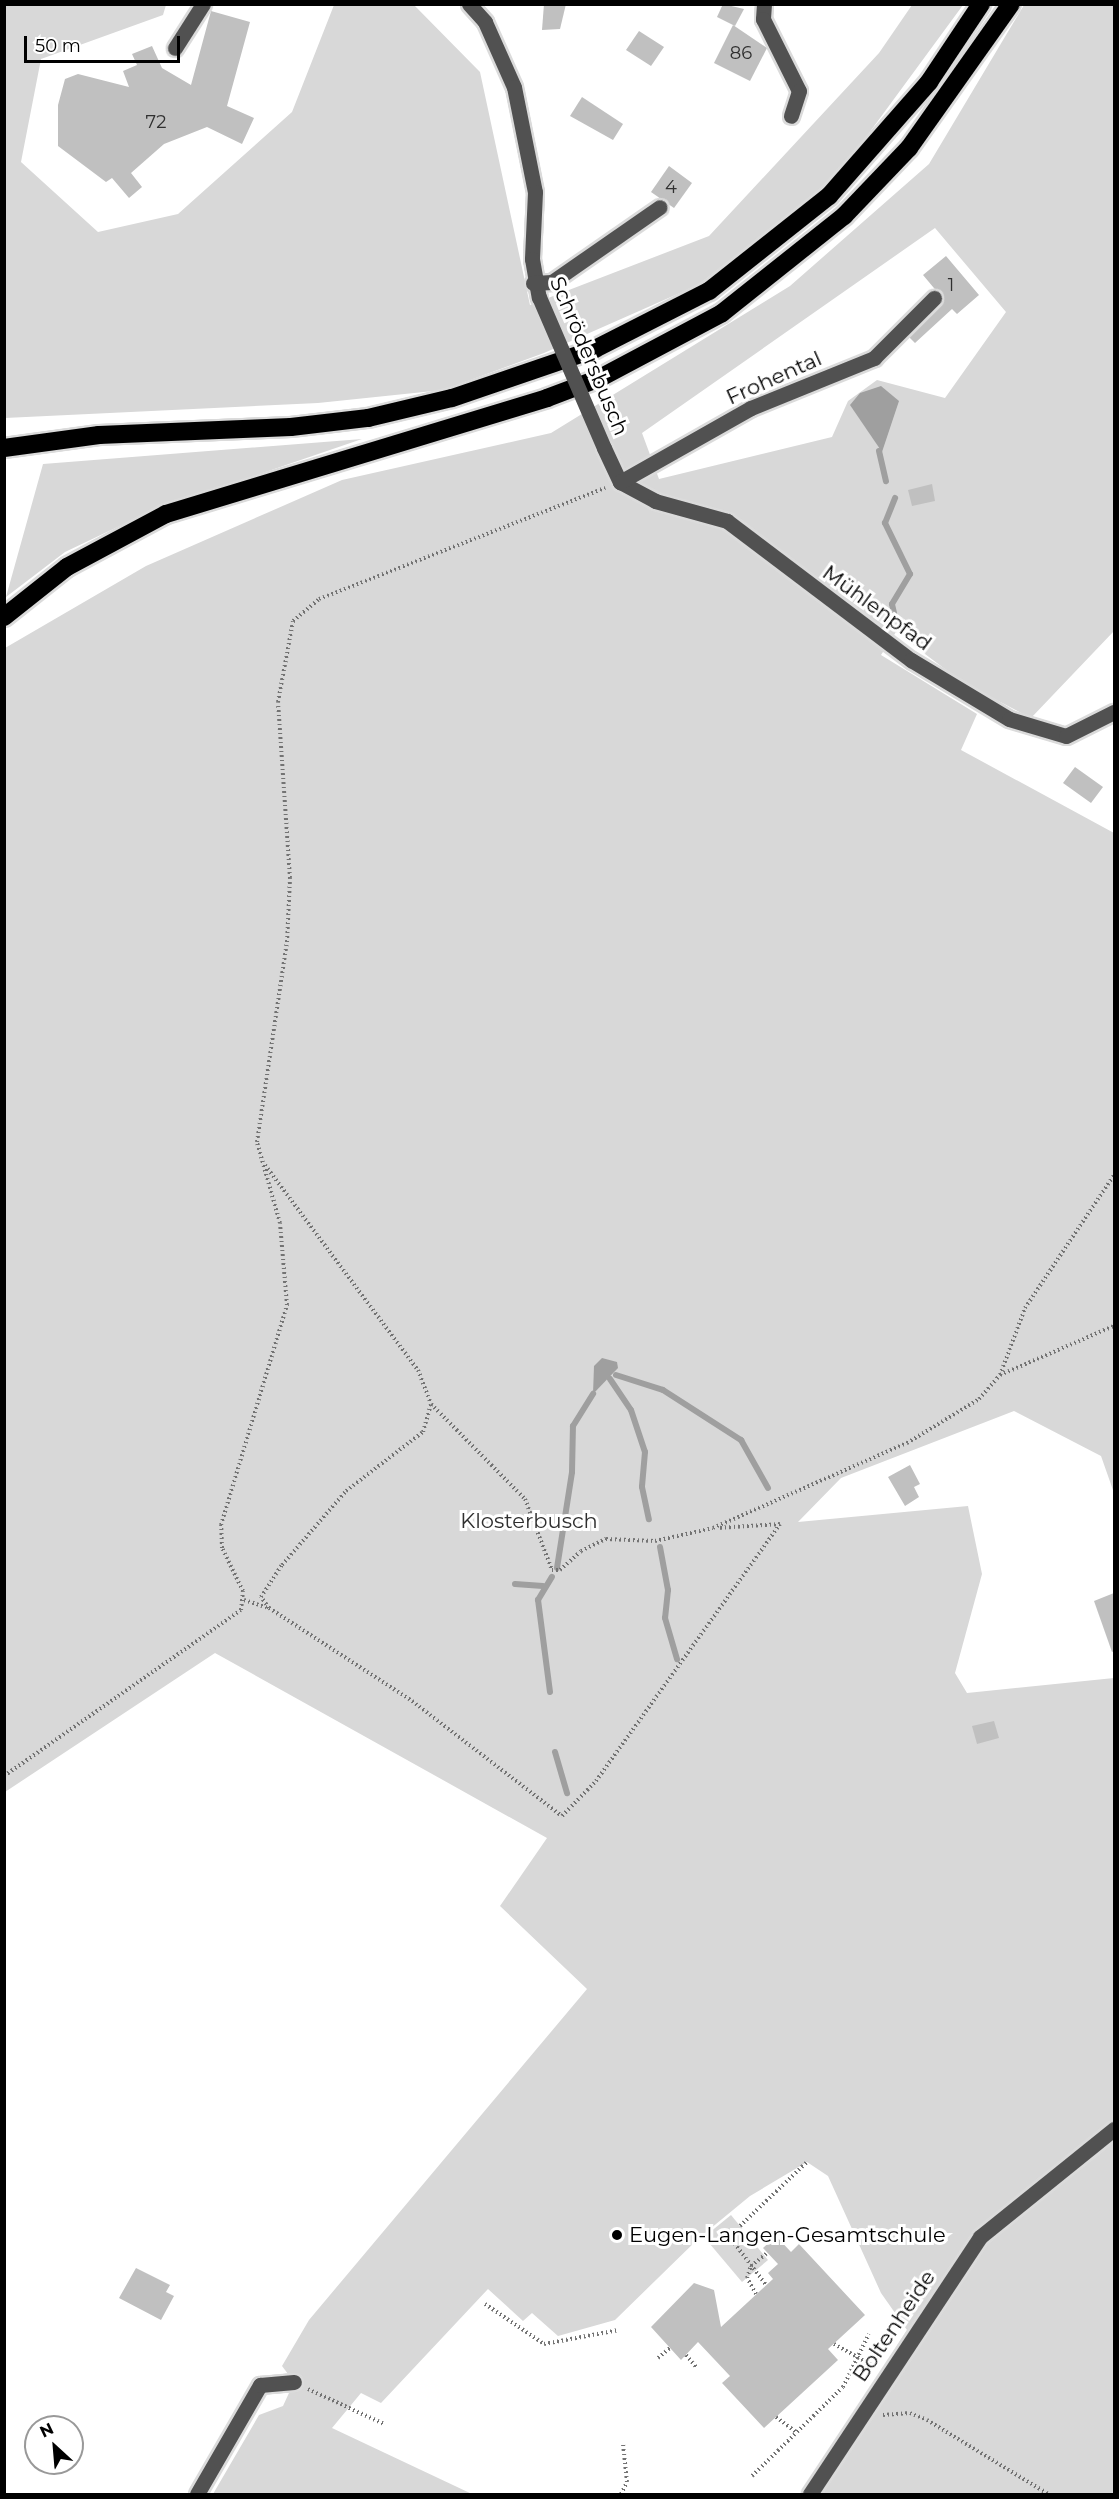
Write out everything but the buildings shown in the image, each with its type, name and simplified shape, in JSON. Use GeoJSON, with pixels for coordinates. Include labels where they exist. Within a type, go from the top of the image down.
{"type":"FeatureCollection","features":[{"type":"Feature","properties":{"kind":"highway"},"geometry":{"type":"LineString","coordinates":[[4,448],[99,435],[302,426],[368,418],[452,398],[595,349],[648,325],[769,248],[879,144],[981,4]]}},
{"type":"Feature","properties":{"kind":"highway"},"geometry":{"type":"LineString","coordinates":[[4,617],[67,567],[166,514],[458,427],[600,378],[648,355],[722,314],[788,264],[844,216],[909,148],[1011,4]]}},
{"type":"Feature","properties":{"kind":"street"},"geometry":{"type":"LineString","coordinates":[[175,48],[203,4]]}},
{"type":"Feature","properties":{"kind":"street","name":"Schrödersbusch"},"geometry":{"type":"LineString","coordinates":[[469,4],[485,22],[514,87],[536,192],[536,290],[620,483]]}},
{"type":"Feature","properties":{"kind":"street"},"geometry":{"type":"LineString","coordinates":[[764,4],[763,19],[799,91],[791,116]]}},
{"type":"Feature","properties":{"kind":"street"},"geometry":{"type":"LineString","coordinates":[[536,290],[552,282],[660,207]]}},
{"type":"Feature","properties":{"kind":"street","name":"Frohental"},"geometry":{"type":"LineString","coordinates":[[620,483],[751,408],[874,358],[934,298]]}},
{"type":"Feature","properties":{"kind":"street","name":"Mühlenpfad"},"geometry":{"type":"LineString","coordinates":[[620,483],[655,501],[727,521],[911,660],[1009,719],[1066,735],[1114,712]]}},
{"type":"Feature","properties":{"kind":"street","name":"Boltenheide"},"geometry":{"type":"LineString","coordinates":[[810,2494],[859,2418],[884,2372],[980,2237],[1114,2129]]}},
{"type":"Feature","properties":{"kind":"street"},"geometry":{"type":"LineString","coordinates":[[197,2494],[260,2385],[294,2382]]}},
{"type":"Feature","properties":{"kind":"path"},"geometry":{"type":"LineString","coordinates":[[4,1776],[237,1615],[244,1600],[222,1548],[221,1525],[287,1305],[280,1223],[257,1142],[259,1096],[287,942],[290,878],[278,702],[293,621],[319,599],[620,483]]}},
{"type":"Feature","properties":{"kind":"path"},"geometry":{"type":"LineString","coordinates":[[244,1600],[269,1608],[474,1744],[561,1816],[596,1781],[780,1524],[712,1528],[655,1541],[606,1539],[581,1551],[560,1570],[552,1570],[525,1499],[431,1404],[418,1370],[262,1162]]}},
{"type":"Feature","properties":{"kind":"path"},"geometry":{"type":"LineString","coordinates":[[712,1528],[907,1443],[979,1399],[1000,1375],[1025,1308],[1114,1175]]}},
{"type":"Feature","properties":{"kind":"path"},"geometry":{"type":"LineString","coordinates":[[1000,1375],[1114,1326]]}},
{"type":"Feature","properties":{"kind":"path"},"geometry":{"type":"LineString","coordinates":[[269,1608],[261,1597],[282,1565],[346,1491],[423,1432],[431,1404]]}},
{"type":"Feature","properties":{"kind":"path"},"geometry":{"type":"LineString","coordinates":[[740,2226],[807,2162]]}},
{"type":"Feature","properties":{"kind":"path"},"geometry":{"type":"LineString","coordinates":[[729,2236],[766,2285]]}},
{"type":"Feature","properties":{"kind":"path"},"geometry":{"type":"LineString","coordinates":[[756,2294],[747,2278],[751,2266],[767,2253]]}},
{"type":"Feature","properties":{"kind":"path"},"geometry":{"type":"LineString","coordinates":[[485,2304],[544,2344],[619,2330]]}},
{"type":"Feature","properties":{"kind":"path"},"geometry":{"type":"LineString","coordinates":[[752,2476],[843,2387],[869,2334]]}},
{"type":"Feature","properties":{"kind":"path"},"geometry":{"type":"LineString","coordinates":[[834,2344],[884,2372]]}},
{"type":"Feature","properties":{"kind":"path"},"geometry":{"type":"LineString","coordinates":[[658,2358],[670,2348]]}},
{"type":"Feature","properties":{"kind":"path"},"geometry":{"type":"LineString","coordinates":[[686,2355],[698,2368]]}},
{"type":"Feature","properties":{"kind":"path"},"geometry":{"type":"LineString","coordinates":[[294,2382],[384,2424]]}},
{"type":"Feature","properties":{"kind":"path"},"geometry":{"type":"LineString","coordinates":[[859,2418],[910,2413],[964,2439],[1048,2494]]}},
{"type":"Feature","properties":{"kind":"path"},"geometry":{"type":"LineString","coordinates":[[776,2417],[797,2433]]}},
{"type":"Feature","properties":{"kind":"path"},"geometry":{"type":"LineString","coordinates":[[621,2494],[627,2482],[622,2444]]}},
{"type":"Feature","properties":{"kind":"green space"},"geometry":{"type":"Polygon","coordinates":[[[5,5],[166,5],[163,15],[41,59],[21,162],[98,232],[178,214],[292,112],[334,5],[414,5],[480,72],[530,305],[709,236],[879,53],[912,5],[963,5],[836,178],[698,285],[544,353],[443,390],[318,403],[5,418],[5,5]]]}},
{"type":"Feature","properties":{"kind":"green space","name":"Klosterbusch"},"geometry":{"type":"Polygon","coordinates":[[[1024,5],[1114,5],[1114,631],[1031,718],[962,682],[896,632],[881,655],[977,714],[961,750],[1114,833],[1114,1493],[1101,1456],[1014,1411],[841,1478],[798,1522],[968,1506],[982,1574],[955,1673],[967,1693],[1114,1678],[1114,2494],[802,2494],[907,2330],[881,2293],[828,2176],[807,2162],[750,2196],[699,2238],[615,2320],[558,2336],[532,2313],[523,2321],[488,2289],[381,2403],[361,2393],[332,2428],[472,2494],[213,2494],[259,2415],[283,2406],[294,2382],[282,2366],[309,2320],[587,1989],[500,1906],[547,1838],[215,1653],[5,1792],[5,648],[146,566],[342,480],[551,433],[790,286],[929,164],[1024,5]],[[935,228],[642,433],[659,479],[832,437],[848,401],[877,380],[945,398],[1006,312],[935,228]]]}},
{"type":"Feature","properties":{"kind":"green space"},"geometry":{"type":"Polygon","coordinates":[[[362,439],[149,512],[65,552],[6,597],[43,464],[362,439]]]}},
{"type":"Feature","properties":{"kind":"green space"},"geometry":{"type":"Polygon","coordinates":[[[731,2215],[768,2260],[742,2282],[704,2237],[731,2215]]]}},
{"type":"Feature","properties":{"kind":"shaded area"},"geometry":{"type":"Polygon","coordinates":[[[881,386],[899,401],[882,452],[850,405],[860,393],[881,386]]]}},
{"type":"Feature","properties":{"kind":"shaded area"},"geometry":{"type":"Polygon","coordinates":[[[602,1358],[617,1362],[618,1368],[593,1394],[594,1366],[602,1358]]]}},
{"type":"Feature","properties":{"kind":"waterway"},"geometry":{"type":"LineString","coordinates":[[879,451],[886,481]]}},
{"type":"Feature","properties":{"kind":"waterway"},"geometry":{"type":"LineString","coordinates":[[894,613],[892,604],[910,574],[885,523],[895,498]]}},
{"type":"Feature","properties":{"kind":"waterway"},"geometry":{"type":"LineString","coordinates":[[616,1375],[663,1390],[741,1440],[768,1488]]}},
{"type":"Feature","properties":{"kind":"waterway"},"geometry":{"type":"LineString","coordinates":[[610,1379],[631,1410],[645,1452],[642,1487],[649,1519]]}},
{"type":"Feature","properties":{"kind":"waterway"},"geometry":{"type":"LineString","coordinates":[[557,1568],[572,1472],[573,1426],[593,1394]]}},
{"type":"Feature","properties":{"kind":"waterway"},"geometry":{"type":"LineString","coordinates":[[660,1547],[668,1590],[665,1618],[677,1659]]}},
{"type":"Feature","properties":{"kind":"waterway"},"geometry":{"type":"LineString","coordinates":[[550,1692],[538,1600],[552,1577]]}},
{"type":"Feature","properties":{"kind":"waterway"},"geometry":{"type":"LineString","coordinates":[[515,1584],[543,1586]]}},
{"type":"Feature","properties":{"kind":"waterway"},"geometry":{"type":"LineString","coordinates":[[555,1752],[567,1793]]}},
{"type":"Feature","properties":{"kind":"place","name":"Eugen-Langen-Gesamtschule"},"geometry":{"type":"Point","coordinates":[617,2235]}}]}
